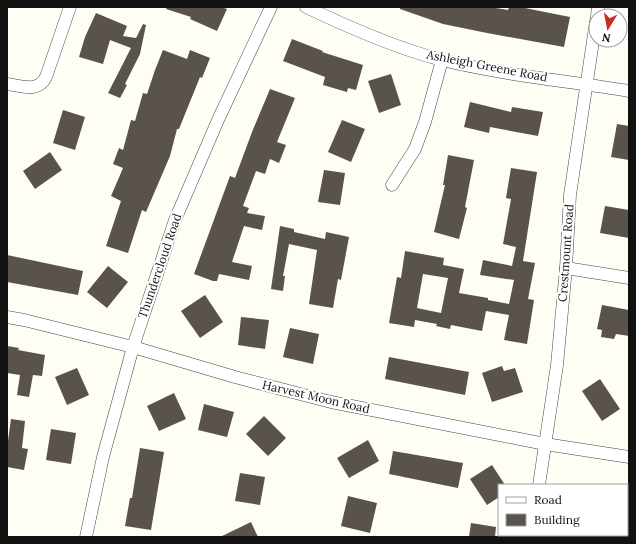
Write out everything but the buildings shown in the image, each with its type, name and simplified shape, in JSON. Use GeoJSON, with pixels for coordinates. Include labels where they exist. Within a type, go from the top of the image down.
{"type":"FeatureCollection","features":[{"type":"Feature","properties":{"kind":"street"},"geometry":{"type":"LineString","coordinates":[[7,84],[29,87],[42,84],[46,77],[70,7]]}},
{"type":"Feature","properties":{"kind":"street","name":"Thundercloud Road"},"geometry":{"type":"LineString","coordinates":[[86,537],[103,457],[133,347],[175,220],[218,120],[270,7]]}},
{"type":"Feature","properties":{"kind":"street","name":"Ashleigh Greene Road"},"geometry":{"type":"LineString","coordinates":[[306,7],[336,21],[397,45],[442,60],[502,72],[586,84],[629,92]]}},
{"type":"Feature","properties":{"kind":"street","name":"Crestmount Road"},"geometry":{"type":"LineString","coordinates":[[539,484],[557,365],[566,268],[570,196],[592,48]]}},
{"type":"Feature","properties":{"kind":"street"},"geometry":{"type":"LineString","coordinates":[[392,185],[415,149],[423,129],[442,60]]}},
{"type":"Feature","properties":{"kind":"street"},"geometry":{"type":"LineString","coordinates":[[566,268],[629,278]]}},
{"type":"Feature","properties":{"kind":"street","name":"Harvest Moon Road"},"geometry":{"type":"LineString","coordinates":[[7,317],[133,347],[235,377],[331,402],[545,444],[629,458]]}}]}
